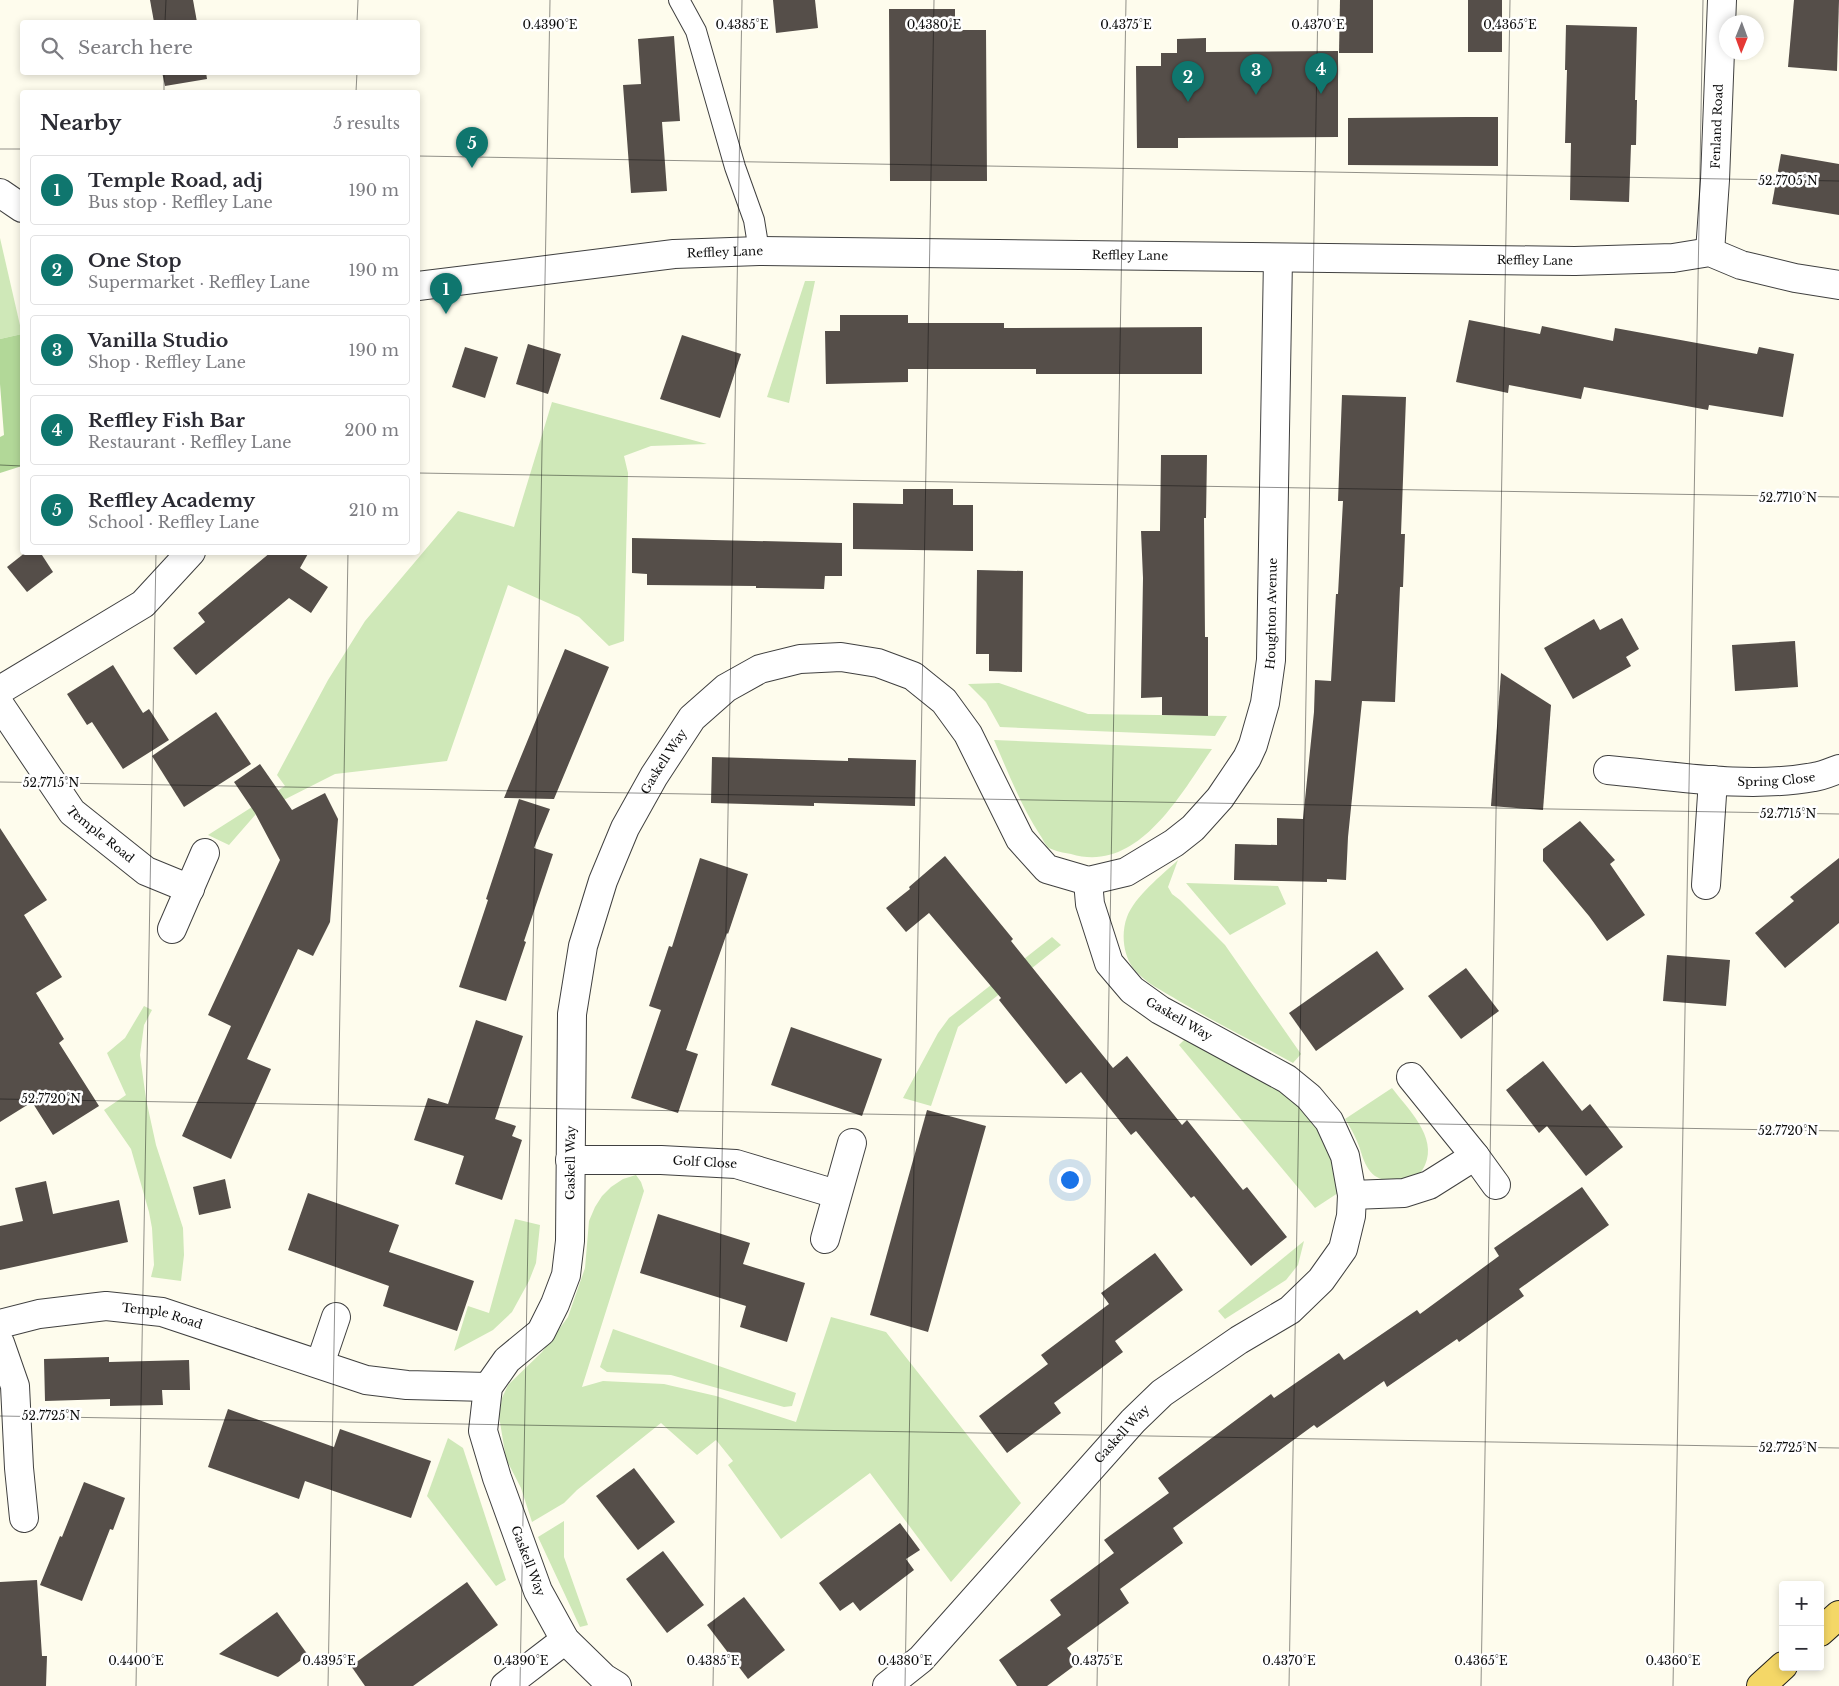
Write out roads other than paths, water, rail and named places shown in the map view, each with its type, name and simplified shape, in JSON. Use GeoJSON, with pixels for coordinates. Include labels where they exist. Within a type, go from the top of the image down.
{"type":"FeatureCollection","features":[{"type":"Feature","properties":{"kind":"main road"},"geometry":{"type":"LineString","coordinates":[[1824,1628],[1839,1615]]}},
{"type":"Feature","properties":{"kind":"main road"},"geometry":{"type":"LineString","coordinates":[[1761,1686],[1779,1670]]}},
{"type":"Feature","properties":{"kind":"street","name":"Fenland Road"},"geometry":{"type":"LineString","coordinates":[[1710,252],[1715,180],[1722,0]]}},
{"type":"Feature","properties":{"kind":"street"},"geometry":{"type":"LineString","coordinates":[[0,193],[20,207]]}},
{"type":"Feature","properties":{"kind":"street","name":"Reffley Lane"},"geometry":{"type":"LineString","coordinates":[[420,286],[674,254],[759,251],[1575,261],[1673,258],[1710,252]]}},
{"type":"Feature","properties":{"kind":"street"},"geometry":{"type":"LineString","coordinates":[[1710,252],[1741,264],[1795,278],[1839,285]]}},
{"type":"Feature","properties":{"kind":"street","name":"Houghton Avenue"},"geometry":{"type":"LineString","coordinates":[[1088,881],[1126,872],[1193,828],[1220,798],[1254,745],[1265,703],[1271,660],[1278,258]]}},
{"type":"Feature","properties":{"kind":"street"},"geometry":{"type":"LineString","coordinates":[[0,690],[143,604],[189,555]]}},
{"type":"Feature","properties":{"kind":"street","name":"Gaskell Way"},"geometry":{"type":"LineString","coordinates":[[617,1686],[604,1678],[566,1640],[538,1591],[497,1478],[483,1431],[488,1387],[507,1360],[541,1332],[555,1304],[566,1275],[570,1241],[572,1014],[583,946],[602,881],[625,828],[654,776],[692,718],[726,688],[760,669],[800,659],[841,657],[878,663],[914,676],[944,701],[968,734],[1020,839],[1046,869],[1088,881],[1090,904],[1109,963],[1132,990],[1160,1010],[1287,1079],[1309,1097],[1329,1122],[1345,1156],[1352,1195],[1351,1216],[1343,1249],[1321,1280],[1290,1310],[1239,1340],[1162,1393],[1132,1422],[921,1658],[887,1686]]}},
{"type":"Feature","properties":{"kind":"street","name":"Temple Road"},"geometry":{"type":"LineString","coordinates":[[0,705],[72,812],[146,871],[190,889]]}},
{"type":"Feature","properties":{"kind":"street","name":"Spring Close"},"geometry":{"type":"LineString","coordinates":[[1608,770],[1713,780],[1768,782],[1814,777],[1839,769]]}},
{"type":"Feature","properties":{"kind":"street"},"geometry":{"type":"LineString","coordinates":[[1706,885],[1713,780]]}},
{"type":"Feature","properties":{"kind":"street"},"geometry":{"type":"LineString","coordinates":[[172,929],[205,853]]}},
{"type":"Feature","properties":{"kind":"street"},"geometry":{"type":"LineString","coordinates":[[1411,1077],[1496,1184]]}},
{"type":"Feature","properties":{"kind":"street"},"geometry":{"type":"LineString","coordinates":[[825,1239],[836,1194],[852,1143]]}},
{"type":"Feature","properties":{"kind":"street"},"geometry":{"type":"LineString","coordinates":[[1352,1195],[1404,1193],[1429,1185],[1475,1156]]}},
{"type":"Feature","properties":{"kind":"street","name":"Golf Close"},"geometry":{"type":"LineString","coordinates":[[570,1160],[661,1160],[736,1164],[836,1194]]}},
{"type":"Feature","properties":{"kind":"street","name":"Temple Road"},"geometry":{"type":"LineString","coordinates":[[0,1324],[39,1314],[106,1306],[162,1312],[366,1380],[407,1385],[488,1387]]}},
{"type":"Feature","properties":{"kind":"street"},"geometry":{"type":"LineString","coordinates":[[320,1364],[336,1317]]}},
{"type":"Feature","properties":{"kind":"street"},"geometry":{"type":"LineString","coordinates":[[0,1343],[16,1386],[19,1468],[24,1518]]}},
{"type":"Feature","properties":{"kind":"street"},"geometry":{"type":"LineString","coordinates":[[505,1686],[566,1640]]}},
{"type":"Feature","properties":{"kind":"lane"},"geometry":{"type":"LineString","coordinates":[[679,0],[696,31],[735,166],[754,220],[759,251]]}},
{"type":"Feature","properties":{"kind":"place","name":"Reffley Fish Bar"},"geometry":{"type":"Point","coordinates":[1321,94]}},
{"type":"Feature","properties":{"kind":"place","name":"Vanilla Studio"},"geometry":{"type":"Point","coordinates":[1256,95]}},
{"type":"Feature","properties":{"kind":"place","name":"One Stop"},"geometry":{"type":"Point","coordinates":[1188,102]}},
{"type":"Feature","properties":{"kind":"place","name":"Reffley Academy"},"geometry":{"type":"Point","coordinates":[472,168]}},
{"type":"Feature","properties":{"kind":"place","name":"Temple Road, adj"},"geometry":{"type":"Point","coordinates":[446,314]}}]}
